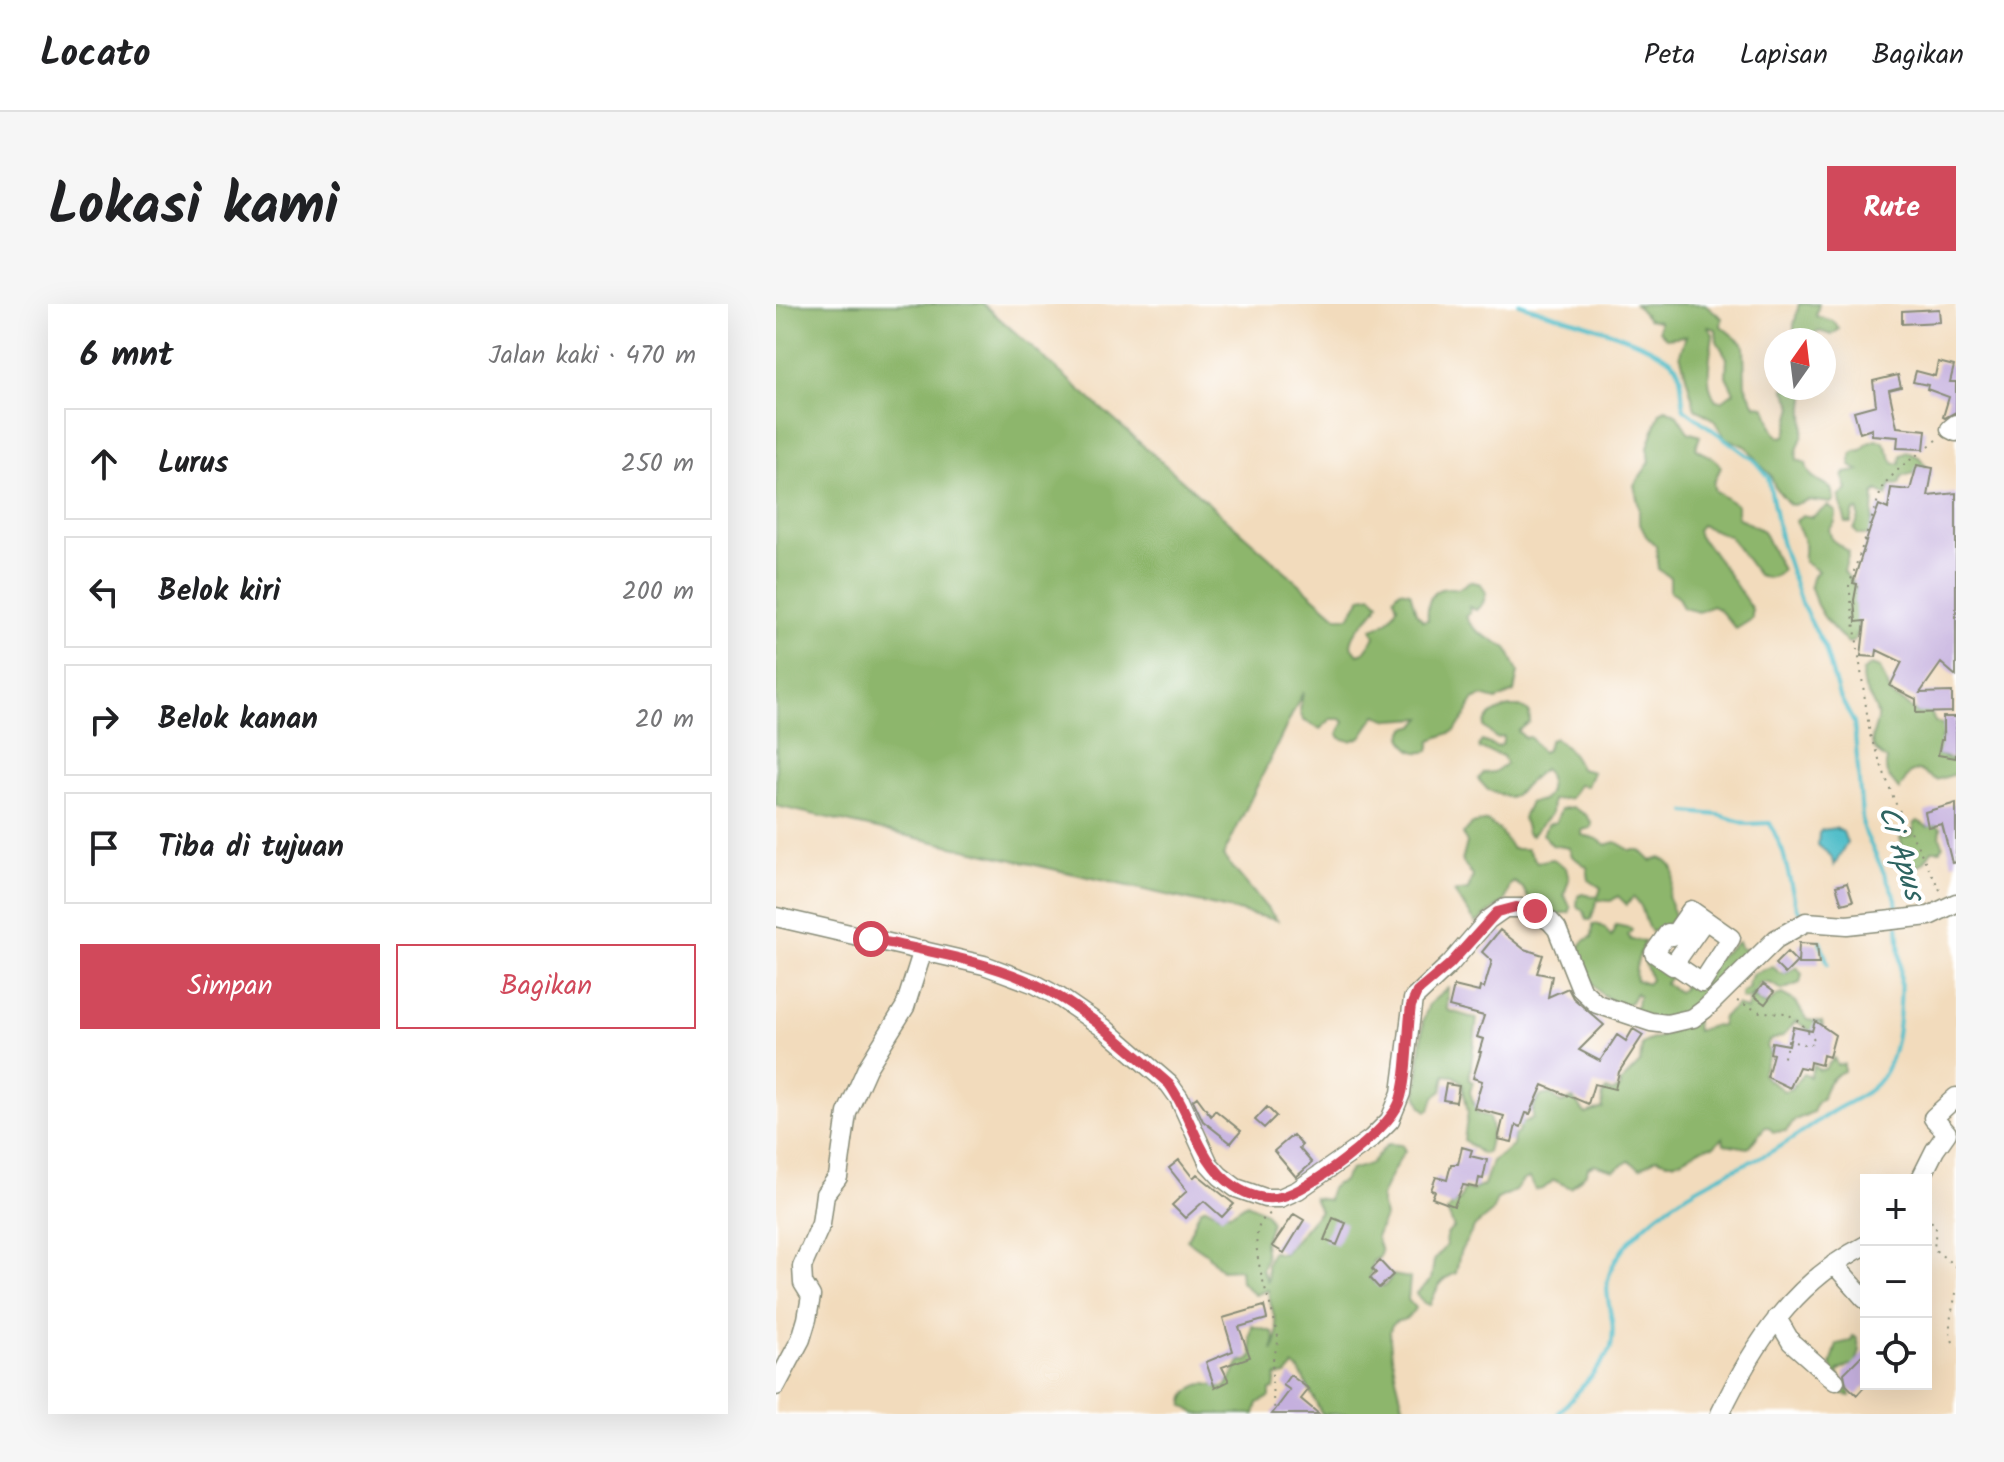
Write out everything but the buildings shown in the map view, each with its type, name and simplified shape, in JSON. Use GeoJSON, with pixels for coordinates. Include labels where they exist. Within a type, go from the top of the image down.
{"type":"FeatureCollection","features":[{"type":"Feature","properties":{"kind":"street"},"geometry":{"type":"LineString","coordinates":[[776,917],[923,950],[1011,974],[1035,984],[1083,1012],[1169,1084],[1179,1098],[1209,1164],[1220,1176],[1248,1194],[1280,1198],[1298,1190],[1356,1150],[1390,1120],[1401,1093],[1413,999],[1497,912],[1505,908],[1526,908],[1550,921],[1557,929],[1581,989],[1597,1004],[1667,1024],[1693,1018],[1722,993],[1755,957],[1791,929],[1806,922],[1847,925],[1929,916],[1953,905]]}},
{"type":"Feature","properties":{"kind":"street"},"geometry":{"type":"LineString","coordinates":[[1684,939],[1691,910],[1731,938],[1720,956],[1702,983],[1676,972],[1673,966],[1654,953],[1668,933],[1720,956]]}},
{"type":"Feature","properties":{"kind":"street"},"geometry":{"type":"LineString","coordinates":[[776,1386],[801,1339],[807,1319],[811,1296],[803,1283],[802,1267],[821,1224],[825,1194],[838,1177],[847,1113],[867,1068],[905,1007],[923,950]]}},
{"type":"Feature","properties":{"kind":"street"},"geometry":{"type":"LineString","coordinates":[[1923,1174],[1947,1133],[1933,1118],[1956,1097]]}},
{"type":"Feature","properties":{"kind":"street"},"geometry":{"type":"LineString","coordinates":[[1720,1414],[1738,1376],[1777,1318],[1805,1286],[1864,1246]]}},
{"type":"Feature","properties":{"kind":"street"},"geometry":{"type":"LineString","coordinates":[[1834,1264],[1860,1293]]}},
{"type":"Feature","properties":{"kind":"street"},"geometry":{"type":"LineString","coordinates":[[1777,1318],[1791,1342],[1835,1381]]}},
{"type":"Feature","properties":{"kind":"path"},"geometry":{"type":"LineString","coordinates":[[1953,905],[1895,802],[1870,735],[1849,586],[1883,485],[1902,466],[1954,428]]}},
{"type":"Feature","properties":{"kind":"path"},"geometry":{"type":"LineString","coordinates":[[1722,993],[1760,1012],[1786,1013],[1800,1022],[1815,1040],[1810,1045],[1788,1041],[1783,1061]]}},
{"type":"Feature","properties":{"kind":"path"},"geometry":{"type":"LineString","coordinates":[[1276,1414],[1271,1401],[1273,1361],[1278,1341],[1275,1317],[1264,1288],[1257,1232],[1264,1217],[1278,1210],[1280,1198]]}},
{"type":"Feature","properties":{"kind":"path"},"geometry":{"type":"LineString","coordinates":[[1932,1222],[1936,1227],[1934,1249],[1956,1267]]}},
{"type":"Feature","properties":{"kind":"path"},"geometry":{"type":"LineString","coordinates":[[1956,1293],[1950,1332],[1956,1346]]}},
{"type":"Feature","properties":{"kind":"green space"},"geometry":{"type":"Polygon","coordinates":[[[776,304],[983,304],[1337,617],[1349,617],[1362,597],[1372,595],[1379,603],[1352,638],[1351,645],[1358,654],[1364,652],[1375,637],[1372,629],[1393,615],[1397,606],[1394,597],[1400,590],[1410,592],[1416,613],[1423,621],[1428,620],[1428,605],[1437,591],[1443,588],[1458,589],[1470,581],[1481,584],[1486,593],[1483,603],[1476,610],[1469,607],[1470,613],[1466,616],[1477,631],[1507,648],[1518,672],[1514,692],[1496,700],[1482,696],[1473,700],[1455,731],[1431,740],[1429,751],[1420,752],[1409,748],[1402,736],[1406,728],[1416,725],[1422,718],[1390,720],[1376,715],[1361,737],[1351,741],[1340,738],[1338,734],[1344,722],[1341,719],[1331,719],[1320,729],[1303,720],[1300,711],[1303,692],[1223,856],[1277,920],[776,806],[776,304]]]}},
{"type":"Feature","properties":{"kind":"green space"},"geometry":{"type":"Polygon","coordinates":[[[1635,304],[1705,304],[1722,318],[1721,326],[1744,345],[1745,385],[1755,405],[1764,406],[1767,410],[1774,431],[1780,437],[1786,434],[1793,406],[1790,400],[1805,400],[1804,428],[1797,460],[1806,463],[1812,476],[1831,489],[1834,499],[1831,503],[1808,500],[1789,504],[1775,487],[1770,474],[1747,447],[1725,438],[1714,420],[1695,408],[1680,354],[1686,336],[1666,338],[1659,331],[1659,321],[1648,319],[1635,304]],[[1708,327],[1713,334],[1710,386],[1716,400],[1722,401],[1734,392],[1726,376],[1727,358],[1717,341],[1716,329],[1708,327]]]}},
{"type":"Feature","properties":{"kind":"green space"},"geometry":{"type":"Polygon","coordinates":[[[1799,304],[1819,304],[1816,316],[1833,321],[1839,329],[1836,332],[1836,328],[1794,328],[1799,304]]]}},
{"type":"Feature","properties":{"kind":"green space"},"geometry":{"type":"Polygon","coordinates":[[[1666,409],[1677,415],[1688,432],[1700,436],[1696,448],[1721,467],[1713,484],[1715,491],[1737,505],[1737,517],[1763,531],[1782,570],[1772,577],[1758,575],[1729,536],[1701,525],[1697,530],[1752,609],[1752,619],[1736,629],[1719,609],[1712,606],[1699,612],[1683,608],[1677,595],[1670,591],[1670,577],[1658,569],[1656,546],[1639,522],[1634,485],[1650,462],[1648,447],[1660,412],[1666,409]]]}},
{"type":"Feature","properties":{"kind":"green space"},"geometry":{"type":"Polygon","coordinates":[[[1875,440],[1883,441],[1894,463],[1900,464],[1901,455],[1908,452],[1919,457],[1926,466],[1924,471],[1902,476],[1899,485],[1891,484],[1887,496],[1878,491],[1874,494],[1869,535],[1859,535],[1854,530],[1858,510],[1854,511],[1851,523],[1846,523],[1839,497],[1847,490],[1843,477],[1845,473],[1859,471],[1851,466],[1851,455],[1875,440]]]}},
{"type":"Feature","properties":{"kind":"green space"},"geometry":{"type":"Polygon","coordinates":[[[1828,506],[1836,512],[1835,522],[1829,530],[1832,540],[1849,552],[1844,571],[1856,587],[1858,629],[1854,641],[1848,643],[1827,621],[1816,603],[1810,586],[1818,571],[1804,562],[1804,541],[1796,521],[1802,515],[1812,517],[1828,506]]]}},
{"type":"Feature","properties":{"kind":"green space"},"geometry":{"type":"Polygon","coordinates":[[[1871,665],[1880,668],[1892,696],[1916,713],[1930,710],[1935,722],[1948,726],[1941,740],[1945,746],[1938,754],[1952,760],[1956,758],[1956,774],[1936,780],[1919,770],[1910,773],[1899,790],[1887,773],[1887,760],[1872,742],[1877,714],[1862,678],[1863,671],[1871,665]]]}},
{"type":"Feature","properties":{"kind":"green space"},"geometry":{"type":"Polygon","coordinates":[[[1510,707],[1520,707],[1529,712],[1530,722],[1518,731],[1525,738],[1530,737],[1542,752],[1547,750],[1549,741],[1554,738],[1570,751],[1580,769],[1593,772],[1587,786],[1578,785],[1570,798],[1552,800],[1551,814],[1531,836],[1527,833],[1523,818],[1530,802],[1543,800],[1548,793],[1549,780],[1544,769],[1510,798],[1488,790],[1478,779],[1484,773],[1494,772],[1506,764],[1503,756],[1480,749],[1479,745],[1482,741],[1497,747],[1502,745],[1504,737],[1496,738],[1484,727],[1490,716],[1510,707]]]}},
{"type":"Feature","properties":{"kind":"green space"},"geometry":{"type":"Polygon","coordinates":[[[1572,807],[1586,815],[1592,823],[1591,828],[1582,830],[1582,835],[1606,845],[1616,842],[1630,850],[1640,850],[1651,861],[1660,858],[1671,865],[1674,874],[1668,896],[1675,917],[1669,925],[1651,932],[1637,901],[1633,897],[1627,905],[1618,896],[1611,901],[1597,900],[1591,920],[1587,920],[1584,911],[1577,906],[1578,896],[1598,897],[1601,888],[1589,880],[1587,867],[1572,856],[1569,848],[1552,845],[1543,834],[1547,825],[1556,822],[1561,809],[1572,807]]]}},
{"type":"Feature","properties":{"kind":"green space"},"geometry":{"type":"Polygon","coordinates":[[[1487,821],[1500,831],[1512,849],[1527,849],[1537,862],[1553,859],[1566,868],[1569,879],[1564,895],[1571,908],[1569,913],[1556,919],[1529,900],[1523,888],[1514,882],[1505,901],[1476,923],[1454,892],[1468,890],[1473,876],[1462,861],[1467,843],[1463,834],[1472,824],[1487,821]]]}},
{"type":"Feature","properties":{"kind":"green space"},"geometry":{"type":"Polygon","coordinates":[[[1918,821],[1928,827],[1933,824],[1941,828],[1943,845],[1941,850],[1932,850],[1916,868],[1908,863],[1900,838],[1913,835],[1914,824],[1918,821]]]}},
{"type":"Feature","properties":{"kind":"green space"},"geometry":{"type":"Polygon","coordinates":[[[1593,925],[1605,928],[1611,937],[1616,925],[1630,928],[1632,930],[1628,935],[1631,940],[1645,941],[1636,965],[1636,980],[1647,984],[1651,980],[1645,963],[1649,955],[1673,974],[1665,983],[1678,992],[1683,989],[1683,976],[1693,976],[1738,942],[1741,949],[1747,949],[1749,953],[1729,972],[1730,978],[1695,1020],[1697,1031],[1721,1026],[1723,1017],[1737,1005],[1747,1010],[1749,1000],[1754,996],[1767,1005],[1782,994],[1795,1001],[1807,1020],[1822,1022],[1823,1029],[1815,1034],[1796,1021],[1783,1036],[1770,1040],[1767,1046],[1770,1053],[1762,1074],[1764,1077],[1784,1091],[1791,1089],[1803,1074],[1810,1077],[1814,1065],[1819,1070],[1825,1069],[1834,1058],[1837,1065],[1844,1064],[1844,1071],[1829,1082],[1813,1112],[1795,1120],[1786,1131],[1773,1132],[1765,1127],[1748,1148],[1724,1144],[1723,1137],[1714,1146],[1674,1162],[1657,1158],[1640,1168],[1629,1161],[1614,1170],[1594,1164],[1571,1188],[1554,1180],[1543,1189],[1535,1190],[1530,1178],[1523,1180],[1515,1191],[1497,1199],[1492,1212],[1475,1226],[1460,1252],[1456,1273],[1442,1282],[1430,1305],[1424,1303],[1416,1294],[1431,1280],[1434,1261],[1454,1228],[1447,1211],[1460,1201],[1464,1189],[1472,1191],[1484,1185],[1492,1161],[1513,1146],[1514,1136],[1521,1124],[1533,1118],[1533,1107],[1541,1096],[1550,1094],[1561,1103],[1573,1099],[1586,1114],[1603,1108],[1602,1096],[1606,1090],[1613,1092],[1619,1089],[1621,1082],[1640,1063],[1642,1044],[1672,1031],[1630,1012],[1636,1007],[1639,996],[1636,993],[1631,1002],[1622,1006],[1595,987],[1579,951],[1582,943],[1592,937],[1593,925]]]}},
{"type":"Feature","properties":{"kind":"green space"},"geometry":{"type":"Polygon","coordinates":[[[1773,966],[1779,973],[1785,974],[1797,967],[1802,974],[1800,983],[1782,990],[1762,983],[1756,992],[1746,999],[1741,998],[1753,974],[1773,966]]]}},
{"type":"Feature","properties":{"kind":"green space"},"geometry":{"type":"Polygon","coordinates":[[[1448,988],[1447,1010],[1477,1019],[1470,1092],[1477,1113],[1489,1117],[1492,1130],[1487,1152],[1482,1154],[1464,1140],[1468,1112],[1462,1082],[1454,1076],[1445,1075],[1442,1091],[1434,1097],[1427,1111],[1417,1094],[1423,1021],[1429,1004],[1448,988]]]}},
{"type":"Feature","properties":{"kind":"green space"},"geometry":{"type":"Polygon","coordinates":[[[1388,1144],[1402,1145],[1405,1151],[1381,1198],[1385,1217],[1376,1237],[1381,1251],[1379,1258],[1373,1261],[1370,1278],[1378,1285],[1385,1286],[1393,1275],[1410,1278],[1408,1300],[1415,1308],[1407,1318],[1392,1324],[1390,1334],[1395,1371],[1407,1414],[1322,1414],[1294,1366],[1286,1375],[1276,1376],[1270,1397],[1258,1403],[1255,1414],[1197,1414],[1184,1406],[1185,1398],[1193,1388],[1205,1384],[1226,1387],[1241,1361],[1253,1357],[1252,1326],[1273,1332],[1272,1351],[1277,1336],[1268,1290],[1255,1295],[1241,1282],[1240,1269],[1221,1270],[1207,1254],[1187,1240],[1200,1210],[1206,1207],[1220,1215],[1233,1212],[1247,1203],[1265,1212],[1271,1222],[1264,1243],[1266,1257],[1262,1270],[1268,1282],[1267,1264],[1272,1251],[1284,1253],[1320,1211],[1314,1198],[1328,1200],[1332,1188],[1342,1182],[1350,1170],[1370,1164],[1388,1144]]]}},
{"type":"Feature","properties":{"kind":"green space"},"geometry":{"type":"Polygon","coordinates":[[[1853,1336],[1857,1338],[1860,1351],[1855,1366],[1850,1365],[1838,1372],[1851,1396],[1841,1394],[1831,1365],[1837,1344],[1851,1341],[1853,1336]]]}},
{"type":"Feature","properties":{"kind":"water"},"geometry":{"type":"Polygon","coordinates":[[[1835,828],[1843,832],[1847,843],[1834,866],[1831,856],[1818,845],[1822,830],[1835,828]]]}},
{"type":"Feature","properties":{"kind":"waterway","name":"Ci Apus"},"geometry":{"type":"LineString","coordinates":[[1519,304],[1626,338],[1664,356],[1678,370],[1684,409],[1754,460],[1768,477],[1781,542],[1801,603],[1825,648],[1838,693],[1854,723],[1863,828],[1896,899],[1897,913]]}},
{"type":"Feature","properties":{"kind":"waterway"},"geometry":{"type":"LineString","coordinates":[[1686,812],[1719,815],[1748,824],[1770,823],[1783,852],[1796,906],[1804,918]]}},
{"type":"Feature","properties":{"kind":"waterway","name":"Ci Apus"},"geometry":{"type":"LineString","coordinates":[[1558,1414],[1611,1347],[1613,1333],[1608,1277],[1613,1264],[1634,1236],[1658,1214],[1686,1195],[1781,1146],[1864,1094],[1884,1074],[1894,1050],[1899,1015],[1898,926]]}},
{"type":"Feature","properties":{"kind":"waterway"},"geometry":{"type":"LineString","coordinates":[[1820,941],[1828,964]]}},
{"type":"Feature","properties":{"kind":"route"},"geometry":{"type":"LineString","coordinates":[[871,939],[1011,974],[1083,1012],[1169,1084],[1179,1098],[1209,1164],[1220,1176],[1248,1194],[1273,1198],[1298,1190],[1371,1139],[1390,1120],[1401,1093],[1411,1006],[1417,992],[1450,964],[1497,912],[1516,907],[1535,911]]}}]}
